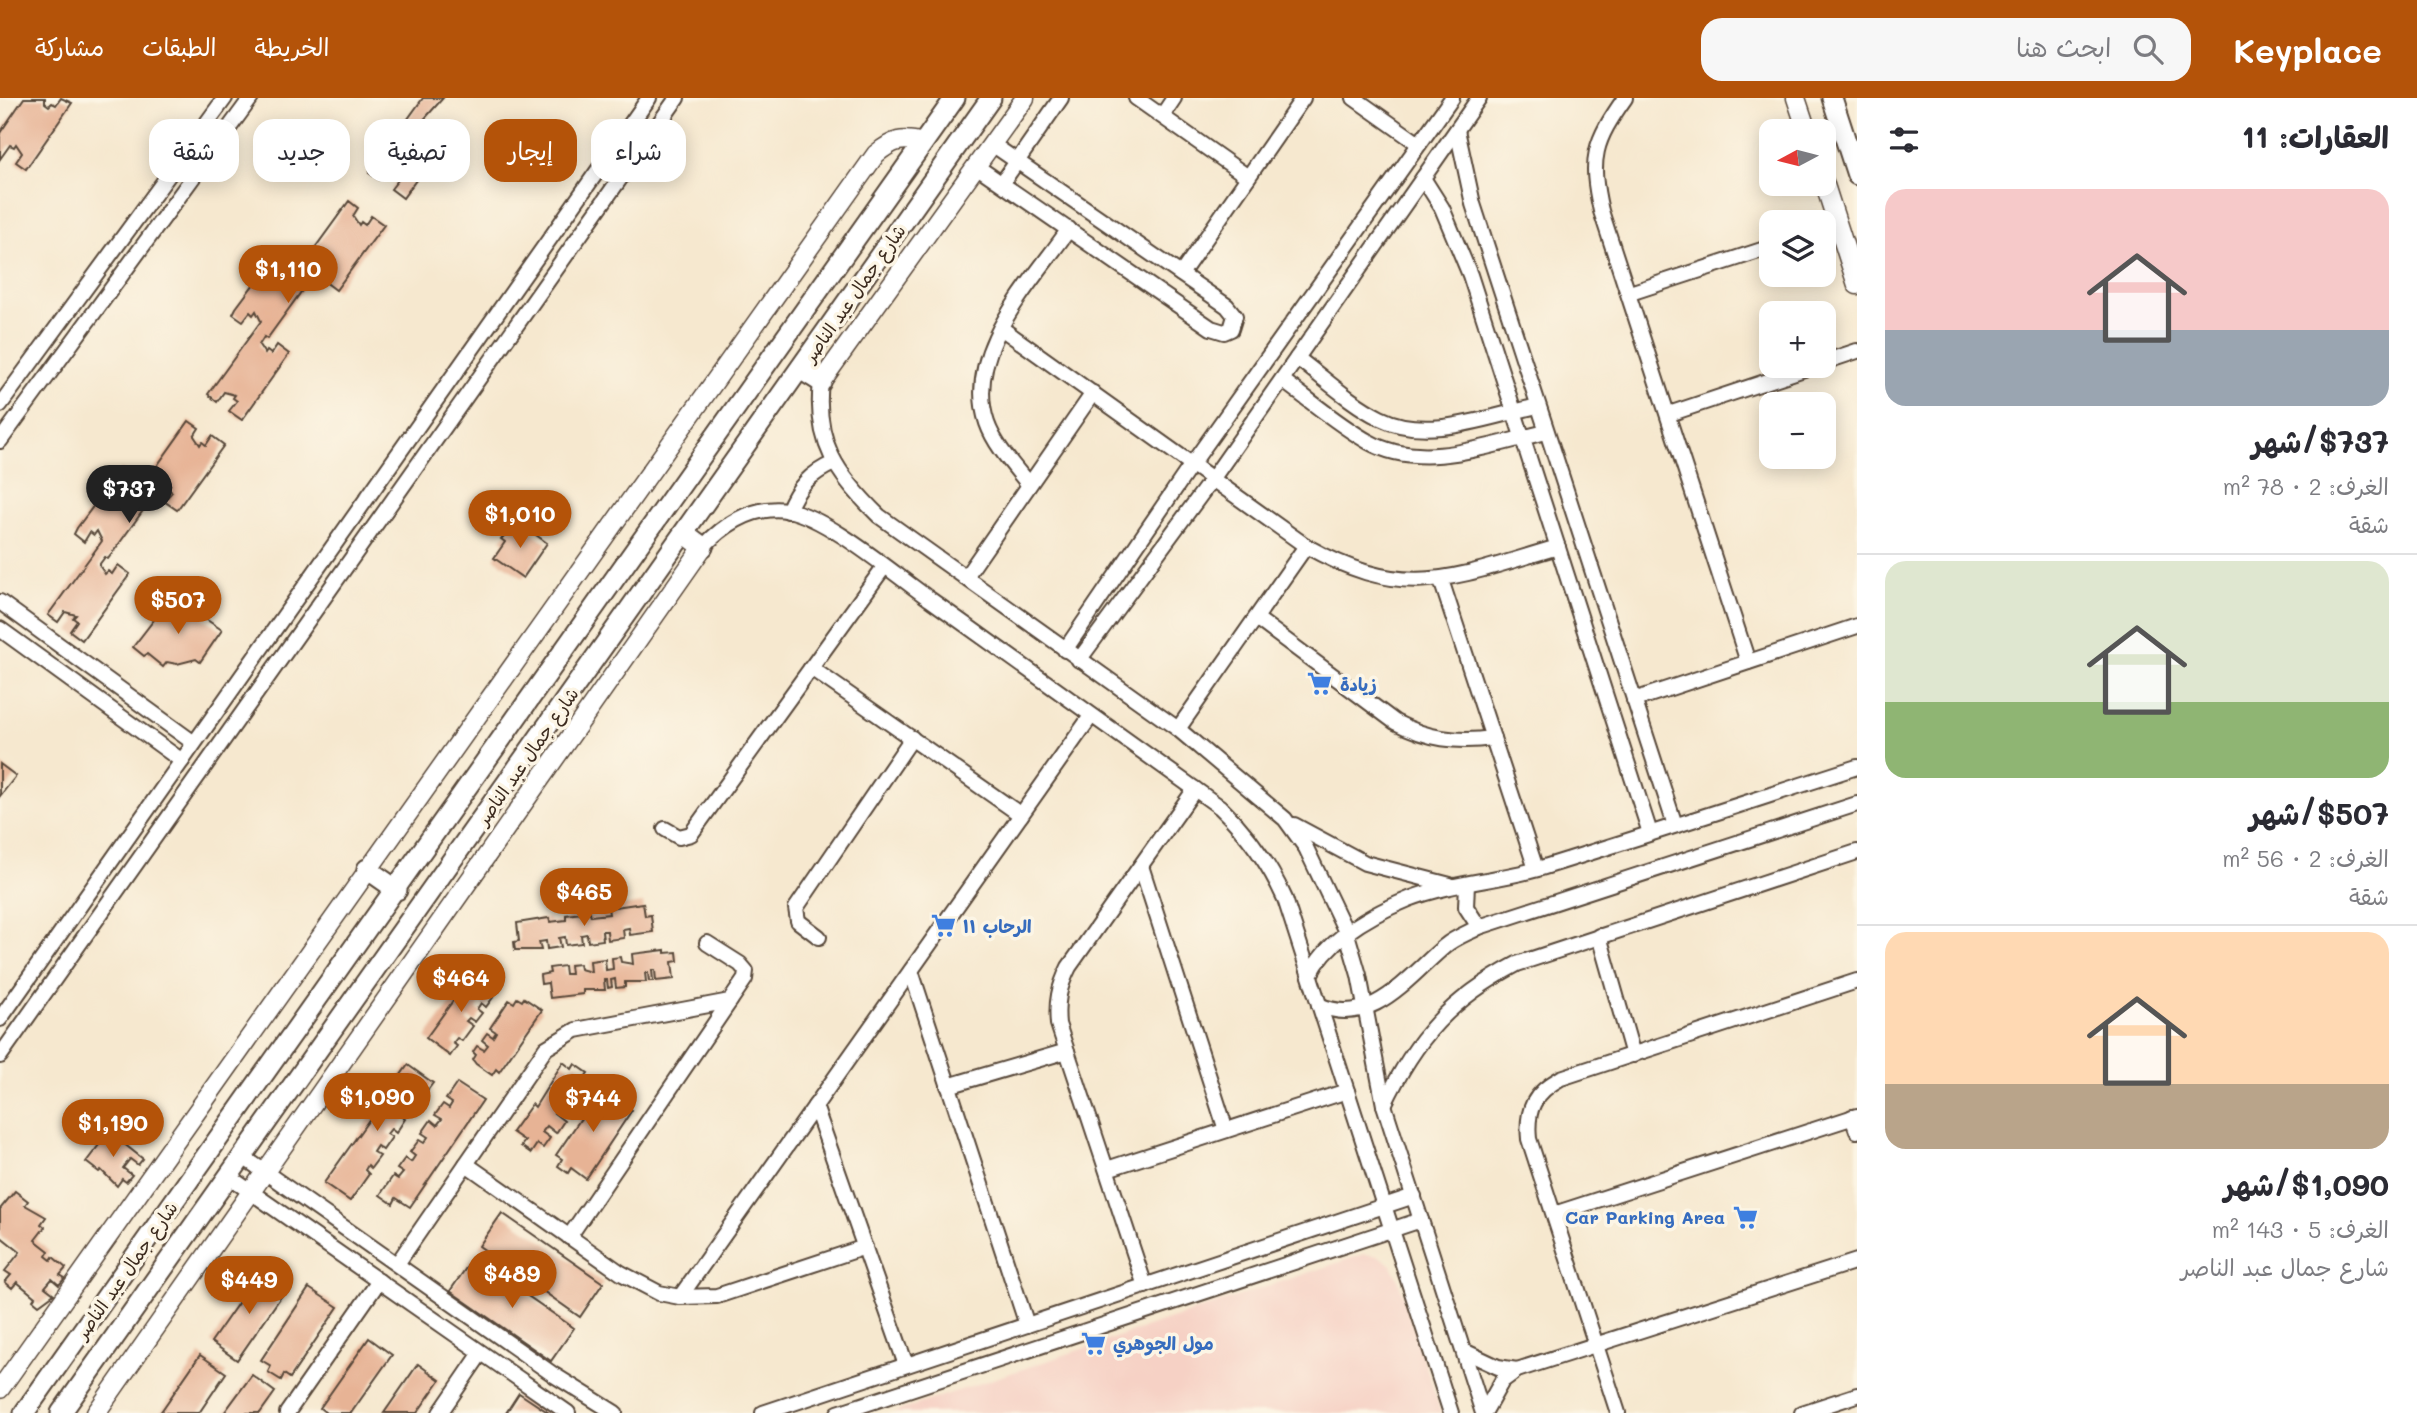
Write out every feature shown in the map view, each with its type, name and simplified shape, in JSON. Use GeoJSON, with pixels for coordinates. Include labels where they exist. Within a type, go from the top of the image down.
{"type":"FeatureCollection","features":[{"type":"Feature","properties":{"kind":"main road","name":"شارع جمال عبد الناصر"},"geometry":{"type":"LineString","coordinates":[[24,1413],[397,890],[512,721],[955,98]]}},
{"type":"Feature","properties":{"kind":"main road","name":"شارع جمال عبد الناصر"},"geometry":{"type":"LineString","coordinates":[[61,1413],[991,98]]}},
{"type":"Feature","properties":{"kind":"main road"},"geometry":{"type":"LineString","coordinates":[[1832,98],[1857,175]]}},
{"type":"Feature","properties":{"kind":"main road"},"geometry":{"type":"LineString","coordinates":[[800,369],[821,382]]}},
{"type":"Feature","properties":{"kind":"main road"},"geometry":{"type":"LineString","coordinates":[[684,533],[704,547]]}},
{"type":"Feature","properties":{"kind":"main road"},"geometry":{"type":"LineString","coordinates":[[512,721],[538,739]]}},
{"type":"Feature","properties":{"kind":"main road"},"geometry":{"type":"LineString","coordinates":[[483,764],[509,783]]}},
{"type":"Feature","properties":{"kind":"main road"},"geometry":{"type":"LineString","coordinates":[[367,869],[397,890]]}},
{"type":"Feature","properties":{"kind":"street"},"geometry":{"type":"LineString","coordinates":[[0,405],[225,98]]}},
{"type":"Feature","properties":{"kind":"street"},"geometry":{"type":"LineString","coordinates":[[0,441],[251,98]]}},
{"type":"Feature","properties":{"kind":"street"},"geometry":{"type":"LineString","coordinates":[[634,119],[649,98]]}},
{"type":"Feature","properties":{"kind":"street"},"geometry":{"type":"LineString","coordinates":[[662,119],[677,98]]}},
{"type":"Feature","properties":{"kind":"street"},"geometry":{"type":"LineString","coordinates":[[940,119],[944,98]]}},
{"type":"Feature","properties":{"kind":"street"},"geometry":{"type":"LineString","coordinates":[[1025,98],[821,382],[820,424],[834,463],[878,516],[1178,729],[1285,819],[1318,840],[1364,863],[1394,873],[1461,885]]}},
{"type":"Feature","properties":{"kind":"street"},"geometry":{"type":"LineString","coordinates":[[1002,183],[1061,98]]}},
{"type":"Feature","properties":{"kind":"street"},"geometry":{"type":"LineString","coordinates":[[1136,98],[1248,177]]}},
{"type":"Feature","properties":{"kind":"street"},"geometry":{"type":"LineString","coordinates":[[1162,116],[1174,98]]}},
{"type":"Feature","properties":{"kind":"street"},"geometry":{"type":"LineString","coordinates":[[1181,274],[1303,98]]}},
{"type":"Feature","properties":{"kind":"street"},"geometry":{"type":"LineString","coordinates":[[1353,98],[1419,144]]}},
{"type":"Feature","properties":{"kind":"street"},"geometry":{"type":"LineString","coordinates":[[1065,650],[1192,464],[1452,98]]}},
{"type":"Feature","properties":{"kind":"street"},"geometry":{"type":"LineString","coordinates":[[1079,660],[1213,478],[1479,98]]}},
{"type":"Feature","properties":{"kind":"street"},"geometry":{"type":"LineString","coordinates":[[1625,98],[1598,140],[1593,177],[1601,211],[1630,293],[1748,662]]}},
{"type":"Feature","properties":{"kind":"street"},"geometry":{"type":"LineString","coordinates":[[1796,98],[1803,119]]}},
{"type":"Feature","properties":{"kind":"street"},"geometry":{"type":"LineString","coordinates":[[1457,130],[1473,204],[1675,825]]}},
{"type":"Feature","properties":{"kind":"street"},"geometry":{"type":"LineString","coordinates":[[0,1389],[876,154],[889,143],[905,137],[923,143]]}},
{"type":"Feature","properties":{"kind":"street"},"geometry":{"type":"LineString","coordinates":[[976,166],[1211,328],[1224,332],[1231,329],[1235,316],[1233,310],[992,144]]}},
{"type":"Feature","properties":{"kind":"street"},"geometry":{"type":"LineString","coordinates":[[1423,178],[1458,241],[1650,833]]}},
{"type":"Feature","properties":{"kind":"street"},"geometry":{"type":"LineString","coordinates":[[0,1019],[591,180]]}},
{"type":"Feature","properties":{"kind":"street"},"geometry":{"type":"LineString","coordinates":[[0,1056],[617,182]]}},
{"type":"Feature","properties":{"kind":"street"},"geometry":{"type":"LineString","coordinates":[[1029,485],[988,426],[981,398],[982,369],[992,342],[1069,229]]}},
{"type":"Feature","properties":{"kind":"street"},"geometry":{"type":"LineString","coordinates":[[1836,240],[1857,285]]}},
{"type":"Feature","properties":{"kind":"street"},"geometry":{"type":"LineString","coordinates":[[1630,293],[1759,251]]}},
{"type":"Feature","properties":{"kind":"street"},"geometry":{"type":"LineString","coordinates":[[1001,328],[1306,546],[1337,564],[1371,575],[1406,581],[1441,580],[1558,547]]}},
{"type":"Feature","properties":{"kind":"street"},"geometry":{"type":"LineString","coordinates":[[1836,358],[1857,351]]}},
{"type":"Feature","properties":{"kind":"street"},"geometry":{"type":"LineString","coordinates":[[1297,358],[1364,408],[1398,425],[1435,428],[1538,406]]}},
{"type":"Feature","properties":{"kind":"street"},"geometry":{"type":"LineString","coordinates":[[1669,414],[1777,378]]}},
{"type":"Feature","properties":{"kind":"street"},"geometry":{"type":"LineString","coordinates":[[1282,380],[1370,443],[1392,452],[1416,456],[1440,454],[1546,432]]}},
{"type":"Feature","properties":{"kind":"street"},"geometry":{"type":"LineString","coordinates":[[965,578],[1093,393]]}},
{"type":"Feature","properties":{"kind":"street"},"geometry":{"type":"LineString","coordinates":[[788,510],[793,498],[810,477],[834,463]]}},
{"type":"Feature","properties":{"kind":"street"},"geometry":{"type":"LineString","coordinates":[[96,1413],[704,547],[716,533],[741,518],[769,510],[788,510],[835,533],[1195,789],[1240,827],[1273,873],[1310,975],[1451,1413]]}},
{"type":"Feature","properties":{"kind":"street"},"geometry":{"type":"LineString","coordinates":[[1178,729],[1306,546]]}},
{"type":"Feature","properties":{"kind":"street"},"geometry":{"type":"LineString","coordinates":[[665,829],[679,837],[691,834],[884,567]]}},
{"type":"Feature","properties":{"kind":"street"},"geometry":{"type":"LineString","coordinates":[[1441,580],[1536,869]]}},
{"type":"Feature","properties":{"kind":"street"},"geometry":{"type":"LineString","coordinates":[[0,602],[194,743]]}},
{"type":"Feature","properties":{"kind":"street"},"geometry":{"type":"LineString","coordinates":[[1256,618],[1395,722],[1416,732],[1462,742],[1493,738]]}},
{"type":"Feature","properties":{"kind":"street"},"geometry":{"type":"LineString","coordinates":[[1634,700],[1857,626]]}},
{"type":"Feature","properties":{"kind":"street"},"geometry":{"type":"LineString","coordinates":[[0,629],[182,761]]}},
{"type":"Feature","properties":{"kind":"street"},"geometry":{"type":"LineString","coordinates":[[811,668],[1021,815]]}},
{"type":"Feature","properties":{"kind":"street"},"geometry":{"type":"LineString","coordinates":[[239,680],[257,692]]}},
{"type":"Feature","properties":{"kind":"street"},"geometry":{"type":"LineString","coordinates":[[680,1297],[1091,716]]}},
{"type":"Feature","properties":{"kind":"street"},"geometry":{"type":"LineString","coordinates":[[819,937],[798,920],[796,908],[912,738]]}},
{"type":"Feature","properties":{"kind":"street"},"geometry":{"type":"LineString","coordinates":[[1310,975],[1325,951],[1347,934],[1399,904],[1461,885],[1536,869],[1857,767]]}},
{"type":"Feature","properties":{"kind":"street"},"geometry":{"type":"LineString","coordinates":[[1145,1286],[1058,1024],[1057,1004],[1060,985],[1069,967],[1195,789]]}},
{"type":"Feature","properties":{"kind":"street"},"geometry":{"type":"LineString","coordinates":[[1319,1006],[1342,1013],[1366,1008],[1404,985],[1448,943],[1479,927],[1857,804]]}},
{"type":"Feature","properties":{"kind":"street"},"geometry":{"type":"LineString","coordinates":[[1285,819],[1323,878],[1347,934],[1366,1008],[1384,1105],[1484,1413]]}},
{"type":"Feature","properties":{"kind":"street"},"geometry":{"type":"LineString","coordinates":[[138,822],[156,834]]}},
{"type":"Feature","properties":{"kind":"street"},"geometry":{"type":"LineString","coordinates":[[1384,1105],[1401,1069],[1423,1036],[1451,1007],[1482,983],[1517,964],[1857,852]]}},
{"type":"Feature","properties":{"kind":"street"},"geometry":{"type":"LineString","coordinates":[[1141,866],[1226,1130]]}},
{"type":"Feature","properties":{"kind":"street"},"geometry":{"type":"LineString","coordinates":[[1461,885],[1466,907],[1479,927]]}},
{"type":"Feature","properties":{"kind":"street"},"geometry":{"type":"LineString","coordinates":[[1599,936],[1633,1055]]}},
{"type":"Feature","properties":{"kind":"street"},"geometry":{"type":"LineString","coordinates":[[569,1237],[745,979],[746,971],[740,964],[707,943]]}},
{"type":"Feature","properties":{"kind":"street"},"geometry":{"type":"LineString","coordinates":[[911,971],[1027,1325]]}},
{"type":"Feature","properties":{"kind":"street"},"geometry":{"type":"LineString","coordinates":[[1618,1413],[1529,1139],[1527,1120],[1532,1102],[1544,1087],[1561,1078],[1857,981]]}},
{"type":"Feature","properties":{"kind":"street"},"geometry":{"type":"LineString","coordinates":[[397,1264],[535,1062],[561,1037],[594,1026],[730,1001]]}},
{"type":"Feature","properties":{"kind":"street"},"geometry":{"type":"LineString","coordinates":[[948,1086],[1067,1051]]}},
{"type":"Feature","properties":{"kind":"street"},"geometry":{"type":"LineString","coordinates":[[1107,1169],[1347,1091]]}},
{"type":"Feature","properties":{"kind":"street"},"geometry":{"type":"LineString","coordinates":[[815,1106],[906,1365]]}},
{"type":"Feature","properties":{"kind":"street"},"geometry":{"type":"LineString","coordinates":[[1553,1214],[1855,1121]]}},
{"type":"Feature","properties":{"kind":"street"},"geometry":{"type":"LineString","coordinates":[[242,1156],[554,1375],[615,1413]]}},
{"type":"Feature","properties":{"kind":"street"},"geometry":{"type":"LineString","coordinates":[[466,1164],[639,1285],[680,1297],[726,1294],[864,1247]]}},
{"type":"Feature","properties":{"kind":"street"},"geometry":{"type":"LineString","coordinates":[[228,1176],[568,1413]]}},
{"type":"Feature","properties":{"kind":"street"},"geometry":{"type":"LineString","coordinates":[[763,1413],[1414,1196]]}},
{"type":"Feature","properties":{"kind":"street"},"geometry":{"type":"LineString","coordinates":[[838,1413],[1422,1220]]}},
{"type":"Feature","properties":{"kind":"street"},"geometry":{"type":"LineString","coordinates":[[1484,1413],[1502,1381],[1517,1370],[1857,1261]]}},
{"type":"Feature","properties":{"kind":"street"},"geometry":{"type":"LineString","coordinates":[[287,1413],[379,1281]]}},
{"type":"Feature","properties":{"kind":"street"},"geometry":{"type":"LineString","coordinates":[[1464,1351],[1489,1364],[1517,1370]]}},
{"type":"Feature","properties":{"kind":"street"},"geometry":{"type":"LineString","coordinates":[[440,1413],[481,1353]]}},
{"type":"Feature","properties":{"kind":"street"},"geometry":{"type":"LineString","coordinates":[[1802,1413],[1857,1395]]}},
{"type":"Feature","properties":{"kind":"shaded area"},"geometry":{"type":"Polygon","coordinates":[[[1364,1254],[1379,1256],[1391,1265],[1398,1279],[1441,1413],[892,1413],[1364,1254]]]}},
{"type":"Feature","properties":{"kind":"building"},"geometry":{"type":"Polygon","coordinates":[[[24,98],[45,98],[45,103],[49,106],[52,103],[56,105],[61,98],[72,103],[26,169],[16,162],[22,153],[16,144],[14,147],[10,145],[0,159],[0,133],[24,98]]]}},
{"type":"Feature","properties":{"kind":"building"},"geometry":{"type":"Polygon","coordinates":[[[423,98],[443,98],[424,119],[408,119],[423,98]]]}},
{"type":"Feature","properties":{"kind":"building"},"geometry":{"type":"Polygon","coordinates":[[[396,182],[415,182],[403,198],[391,189],[396,182]]]}},
{"type":"Feature","properties":{"kind":"building"},"geometry":{"type":"Polygon","coordinates":[[[349,201],[358,208],[353,216],[359,225],[361,222],[365,225],[371,216],[384,225],[336,290],[324,281],[331,271],[327,269],[330,265],[319,263],[267,339],[264,337],[259,345],[265,354],[267,351],[271,354],[277,345],[289,354],[242,420],[229,411],[237,401],[233,398],[235,395],[224,392],[217,402],[208,394],[261,321],[256,311],[253,315],[250,312],[243,321],[233,314],[280,249],[290,256],[284,265],[288,268],[285,271],[296,274],[349,201]]]}},
{"type":"Feature","properties":{"kind":"building"},"geometry":{"type":"Polygon","coordinates":[[[189,421],[199,428],[194,436],[200,445],[202,442],[206,445],[212,436],[224,445],[177,510],[164,501],[172,492],[168,489],[170,485],[159,483],[153,492],[155,494],[108,559],[105,557],[99,565],[105,574],[108,571],[112,574],[118,565],[130,574],[82,640],[70,631],[77,621],[73,618],[76,615],[65,612],[58,622],[48,615],[102,541],[97,531],[94,535],[90,532],[84,542],[74,534],[121,469],[131,476],[125,485],[128,488],[126,491],[137,494],[189,421]]]}},
{"type":"Feature","properties":{"kind":"building"},"geometry":{"type":"Polygon","coordinates":[[[518,522],[547,543],[523,578],[494,558],[505,542],[501,539],[518,522]]]}},
{"type":"Feature","properties":{"kind":"building"},"geometry":{"type":"Polygon","coordinates":[[[180,602],[222,630],[200,662],[196,659],[177,664],[167,662],[163,667],[133,647],[167,603],[180,602]]]}},
{"type":"Feature","properties":{"kind":"building"},"geometry":{"type":"Polygon","coordinates":[[[0,764],[16,776],[0,796],[0,764]]]}},
{"type":"Feature","properties":{"kind":"building"},"geometry":{"type":"Polygon","coordinates":[[[643,903],[645,916],[651,915],[653,932],[630,935],[629,928],[623,929],[624,938],[608,940],[607,931],[602,931],[603,940],[588,942],[587,934],[581,935],[582,943],[566,945],[565,937],[559,938],[561,947],[547,949],[546,941],[539,942],[541,950],[515,950],[514,942],[519,941],[517,923],[549,918],[550,922],[566,920],[566,915],[590,912],[591,916],[609,914],[608,908],[643,903]]]}},
{"type":"Feature","properties":{"kind":"building"},"geometry":{"type":"Polygon","coordinates":[[[665,950],[665,953],[677,952],[678,961],[672,962],[674,979],[656,981],[655,970],[652,970],[653,981],[649,981],[648,973],[645,973],[646,982],[625,982],[625,987],[616,988],[615,979],[611,980],[612,987],[608,988],[607,980],[604,980],[605,990],[583,990],[583,994],[550,998],[548,983],[541,984],[540,975],[550,973],[549,968],[564,966],[565,974],[571,974],[570,965],[579,964],[580,969],[591,972],[590,961],[605,959],[606,970],[613,969],[612,958],[620,957],[621,962],[633,964],[632,954],[665,950]]]}},
{"type":"Feature","properties":{"kind":"building"},"geometry":{"type":"Polygon","coordinates":[[[473,973],[497,992],[486,1007],[481,1003],[477,1009],[482,1013],[475,1022],[469,1018],[466,1021],[473,1026],[462,1041],[457,1038],[453,1043],[457,1046],[450,1056],[426,1038],[473,973]]]}},
{"type":"Feature","properties":{"kind":"building"},"geometry":{"type":"Polygon","coordinates":[[[517,998],[522,1001],[524,998],[542,1010],[499,1072],[496,1069],[492,1075],[476,1064],[473,1060],[476,1055],[473,1052],[477,1046],[484,1050],[488,1045],[482,1040],[487,1033],[493,1037],[496,1032],[490,1028],[509,1000],[514,1003],[517,998]]]}},
{"type":"Feature","properties":{"kind":"building"},"geometry":{"type":"Polygon","coordinates":[[[563,1062],[572,1069],[575,1064],[588,1073],[585,1077],[592,1082],[579,1099],[571,1093],[567,1099],[576,1106],[569,1117],[557,1109],[554,1113],[564,1121],[556,1133],[547,1126],[542,1132],[550,1138],[543,1148],[537,1144],[531,1153],[521,1146],[525,1141],[512,1132],[532,1104],[535,1107],[563,1062]]]}},
{"type":"Feature","properties":{"kind":"building"},"geometry":{"type":"Polygon","coordinates":[[[408,1065],[433,1083],[421,1099],[415,1095],[411,1100],[416,1104],[407,1116],[401,1111],[399,1115],[405,1119],[396,1133],[391,1129],[387,1134],[392,1137],[383,1150],[377,1146],[373,1152],[380,1156],[371,1168],[368,1165],[365,1170],[369,1174],[350,1201],[324,1183],[408,1065]]]}},
{"type":"Feature","properties":{"kind":"building"},"geometry":{"type":"Polygon","coordinates":[[[457,1083],[483,1100],[410,1207],[396,1198],[393,1204],[380,1195],[393,1176],[398,1179],[403,1173],[397,1169],[405,1158],[411,1162],[415,1156],[410,1152],[419,1140],[424,1143],[428,1137],[422,1133],[431,1120],[437,1125],[442,1119],[435,1115],[443,1104],[449,1108],[452,1103],[446,1099],[457,1083]]]}},
{"type":"Feature","properties":{"kind":"building"},"geometry":{"type":"Polygon","coordinates":[[[611,1088],[622,1095],[618,1100],[632,1110],[586,1179],[571,1168],[568,1173],[558,1166],[562,1159],[556,1155],[597,1095],[603,1099],[611,1088]]]}},
{"type":"Feature","properties":{"kind":"building"},"geometry":{"type":"Polygon","coordinates":[[[109,1132],[143,1159],[138,1165],[130,1159],[123,1168],[132,1175],[126,1182],[122,1179],[117,1186],[101,1170],[99,1172],[86,1162],[109,1132]]]}},
{"type":"Feature","properties":{"kind":"building"},"geometry":{"type":"Polygon","coordinates":[[[15,1191],[28,1201],[25,1205],[46,1217],[41,1224],[45,1227],[35,1240],[49,1251],[46,1256],[51,1260],[53,1257],[66,1268],[60,1275],[65,1278],[59,1285],[52,1279],[45,1287],[54,1294],[39,1305],[33,1300],[35,1297],[17,1282],[12,1288],[5,1282],[11,1275],[5,1271],[20,1252],[0,1236],[0,1209],[15,1191]]]}},
{"type":"Feature","properties":{"kind":"building"},"geometry":{"type":"Polygon","coordinates":[[[502,1213],[603,1283],[580,1317],[479,1246],[502,1213]]]}},
{"type":"Feature","properties":{"kind":"building"},"geometry":{"type":"Polygon","coordinates":[[[473,1258],[574,1328],[551,1361],[450,1291],[473,1258]]]}},
{"type":"Feature","properties":{"kind":"building"},"geometry":{"type":"Polygon","coordinates":[[[259,1273],[287,1288],[237,1360],[211,1342],[259,1273]]]}},
{"type":"Feature","properties":{"kind":"building"},"geometry":{"type":"Polygon","coordinates":[[[309,1288],[338,1307],[290,1378],[284,1374],[281,1380],[268,1372],[271,1366],[261,1360],[309,1288]]]}},
{"type":"Feature","properties":{"kind":"building"},"geometry":{"type":"Polygon","coordinates":[[[369,1338],[392,1355],[351,1413],[326,1413],[320,1408],[369,1338]]]}},
{"type":"Feature","properties":{"kind":"building"},"geometry":{"type":"Polygon","coordinates":[[[200,1355],[226,1373],[199,1413],[160,1413],[200,1355]]]}},
{"type":"Feature","properties":{"kind":"building"},"geometry":{"type":"Polygon","coordinates":[[[418,1364],[440,1380],[417,1413],[384,1413],[418,1364]]]}},
{"type":"Feature","properties":{"kind":"building"},"geometry":{"type":"Polygon","coordinates":[[[252,1375],[275,1392],[260,1413],[224,1413],[252,1375]]]}},
{"type":"Feature","properties":{"kind":"building"},"geometry":{"type":"Polygon","coordinates":[[[519,1393],[549,1413],[506,1413],[519,1393]]]}},
{"type":"Feature","properties":{"kind":"place","name":"زيادة"},"geometry":{"type":"Point","coordinates":[1320,684]}},
{"type":"Feature","properties":{"kind":"place","name":"الرحاب ١١"},"geometry":{"type":"Point","coordinates":[943,926]}},
{"type":"Feature","properties":{"kind":"place","name":"Car Parking Area"},"geometry":{"type":"Point","coordinates":[1745,1217]}},
{"type":"Feature","properties":{"kind":"place","name":"مول الجوهري"},"geometry":{"type":"Point","coordinates":[1093,1343]}}]}
